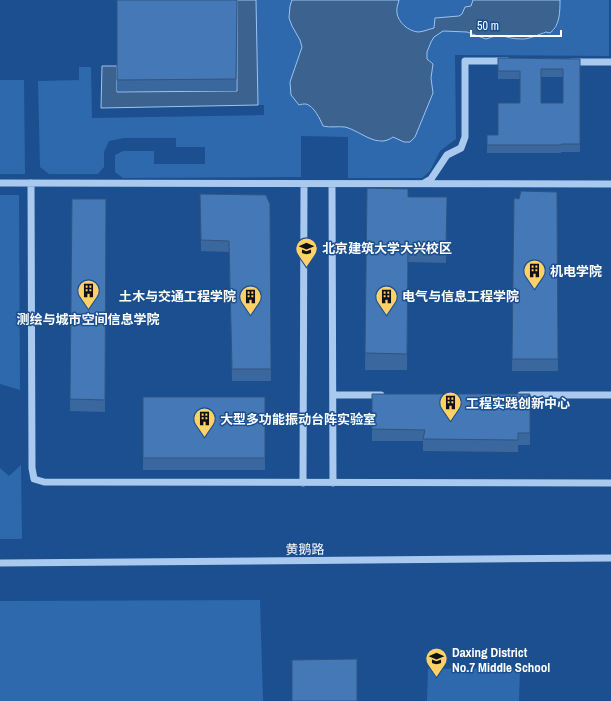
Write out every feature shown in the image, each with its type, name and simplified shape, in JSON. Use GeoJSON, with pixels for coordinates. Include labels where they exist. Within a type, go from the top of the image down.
{"type":"FeatureCollection","features":[{"type":"Feature","properties":{"kind":"street"},"geometry":{"type":"LineString","coordinates":[[421,184],[431,179],[447,155],[461,148],[465,137],[465,61],[511,61]]}},
{"type":"Feature","properties":{"kind":"street"},"geometry":{"type":"LineString","coordinates":[[564,62],[611,62]]}},
{"type":"Feature","properties":{"kind":"street"},"geometry":{"type":"LineString","coordinates":[[0,183],[611,184]]}},
{"type":"Feature","properties":{"kind":"street"},"geometry":{"type":"LineString","coordinates":[[31,183],[32,468],[34,480],[44,482],[611,483]]}},
{"type":"Feature","properties":{"kind":"street"},"geometry":{"type":"LineString","coordinates":[[303,483],[304,184]]}},
{"type":"Feature","properties":{"kind":"street"},"geometry":{"type":"LineString","coordinates":[[332,184],[333,483]]}},
{"type":"Feature","properties":{"kind":"street"},"geometry":{"type":"LineString","coordinates":[[333,395],[388,395]]}},
{"type":"Feature","properties":{"kind":"street"},"geometry":{"type":"LineString","coordinates":[[513,395],[611,395]]}},
{"type":"Feature","properties":{"kind":"street","name":"黄鹅路"},"geometry":{"type":"LineString","coordinates":[[0,563],[611,558]]}},
{"type":"Feature","properties":{"kind":"shaded area"},"geometry":{"type":"Polygon","coordinates":[[[237,0],[256,0],[258,105],[101,108],[102,66],[117,66],[117,92],[237,91],[237,0]]]}},
{"type":"Feature","properties":{"kind":"shaded area"},"geometry":{"type":"Polygon","coordinates":[[[256,0],[292,0],[290,6],[292,26],[300,40],[302,47],[290,82],[306,104],[311,107],[320,117],[337,127],[346,127],[379,142],[393,137],[404,142],[410,142],[415,137],[433,93],[431,78],[433,64],[427,59],[427,52],[434,37],[443,31],[467,32],[486,39],[494,36],[504,36],[522,40],[555,30],[559,15],[560,0],[609,0],[609,56],[455,55],[456,139],[440,151],[430,171],[422,178],[348,178],[348,137],[301,136],[301,177],[123,178],[115,172],[115,155],[123,151],[154,151],[154,164],[205,164],[205,147],[176,147],[176,138],[124,138],[109,141],[104,152],[104,167],[98,174],[49,174],[40,167],[38,81],[79,80],[79,67],[91,67],[92,118],[264,115],[264,105],[258,105],[256,0]]]}},
{"type":"Feature","properties":{"kind":"shaded area"},"geometry":{"type":"Polygon","coordinates":[[[292,0],[399,0],[397,11],[399,20],[407,28],[418,32],[434,28],[435,18],[459,16],[462,14],[465,7],[471,6],[473,0],[560,0],[560,4],[558,22],[550,33],[546,32],[524,39],[496,36],[486,39],[467,32],[443,31],[434,37],[427,52],[427,59],[433,64],[431,78],[433,93],[415,137],[410,142],[404,142],[393,137],[381,141],[375,140],[345,127],[323,126],[312,107],[306,104],[299,105],[291,95],[290,82],[302,47],[289,18],[292,0]]]}},
{"type":"Feature","properties":{"kind":"shaded area"},"geometry":{"type":"Polygon","coordinates":[[[399,0],[473,0],[471,6],[462,15],[435,18],[434,28],[422,32],[414,32],[404,26],[399,20],[397,6],[399,0]]]}},
{"type":"Feature","properties":{"kind":"shaded area"},"geometry":{"type":"Polygon","coordinates":[[[0,80],[24,80],[25,174],[0,174],[0,80]]]}},
{"type":"Feature","properties":{"kind":"shaded area"},"geometry":{"type":"Polygon","coordinates":[[[0,195],[19,195],[20,390],[0,384],[0,195]]]}},
{"type":"Feature","properties":{"kind":"shaded area"},"geometry":{"type":"Polygon","coordinates":[[[21,465],[22,539],[0,539],[0,468],[9,476],[21,465]]]}},
{"type":"Feature","properties":{"kind":"shaded area"},"geometry":{"type":"Polygon","coordinates":[[[260,600],[263,701],[0,701],[0,601],[260,600]]]}},
{"type":"Feature","properties":{"kind":"shaded area"},"geometry":{"type":"Polygon","coordinates":[[[520,668],[519,701],[427,701],[428,669],[520,668]]]}},
{"type":"Feature","properties":{"kind":"building"},"geometry":{"type":"Polygon","coordinates":[[[117,0],[237,0],[236,79],[117,80],[117,0]]]}},
{"type":"Feature","properties":{"kind":"building"},"geometry":{"type":"Polygon","coordinates":[[[498,58],[580,59],[580,144],[487,145],[487,135],[498,135],[498,103],[520,103],[520,71],[498,71],[498,58]],[[541,69],[541,103],[563,103],[563,69],[541,69]]]}},
{"type":"Feature","properties":{"kind":"building","name":"电气与信息工程学院"},"geometry":{"type":"Polygon","coordinates":[[[367,188],[408,189],[408,197],[447,197],[446,246],[408,246],[407,354],[365,353],[367,188]]]}},
{"type":"Feature","properties":{"kind":"building","name":"机电学院"},"geometry":{"type":"Polygon","coordinates":[[[521,191],[557,192],[558,359],[512,359],[514,198],[519,199],[521,191]]]}},
{"type":"Feature","properties":{"kind":"building","name":"土木与交通工程学院"},"geometry":{"type":"Polygon","coordinates":[[[200,194],[266,195],[270,204],[271,369],[232,369],[229,241],[201,240],[200,194]]]}},
{"type":"Feature","properties":{"kind":"building","name":"测绘与城市空间信息学院"},"geometry":{"type":"Polygon","coordinates":[[[72,199],[106,199],[105,400],[70,399],[72,199]]]}},
{"type":"Feature","properties":{"kind":"building","name":"工程实践创新中心"},"geometry":{"type":"Polygon","coordinates":[[[372,394],[530,394],[530,433],[518,433],[518,440],[423,439],[425,430],[372,429],[372,394]]]}},
{"type":"Feature","properties":{"kind":"building","name":"大型多功能振动台阵实验室"},"geometry":{"type":"Polygon","coordinates":[[[143,397],[265,397],[265,458],[143,458],[143,397]]]}},
{"type":"Feature","properties":{"kind":"building"},"geometry":{"type":"Polygon","coordinates":[[[357,659],[357,701],[292,701],[292,660],[357,659]]]}},
{"type":"Feature","properties":{"kind":"place","name":"北京建筑大学大兴校区"},"geometry":{"type":"Point","coordinates":[306,268]}},
{"type":"Feature","properties":{"kind":"place","name":"机电学院"},"geometry":{"type":"Point","coordinates":[535,290]}},
{"type":"Feature","properties":{"kind":"place","name":"测绘与城市空间信息学院"},"geometry":{"type":"Point","coordinates":[88,310]}},
{"type":"Feature","properties":{"kind":"place","name":"土木与交通工程学院"},"geometry":{"type":"Point","coordinates":[251,316]}},
{"type":"Feature","properties":{"kind":"place","name":"电气与信息工程学院"},"geometry":{"type":"Point","coordinates":[387,316]}},
{"type":"Feature","properties":{"kind":"place","name":"工程实践创新中心"},"geometry":{"type":"Point","coordinates":[451,422]}},
{"type":"Feature","properties":{"kind":"place","name":"大型多功能振动台阵实验室"},"geometry":{"type":"Point","coordinates":[204,438]}},
{"type":"Feature","properties":{"kind":"place","name":"Daxing District No.7 Middle School"},"geometry":{"type":"Point","coordinates":[436,678]}}]}
